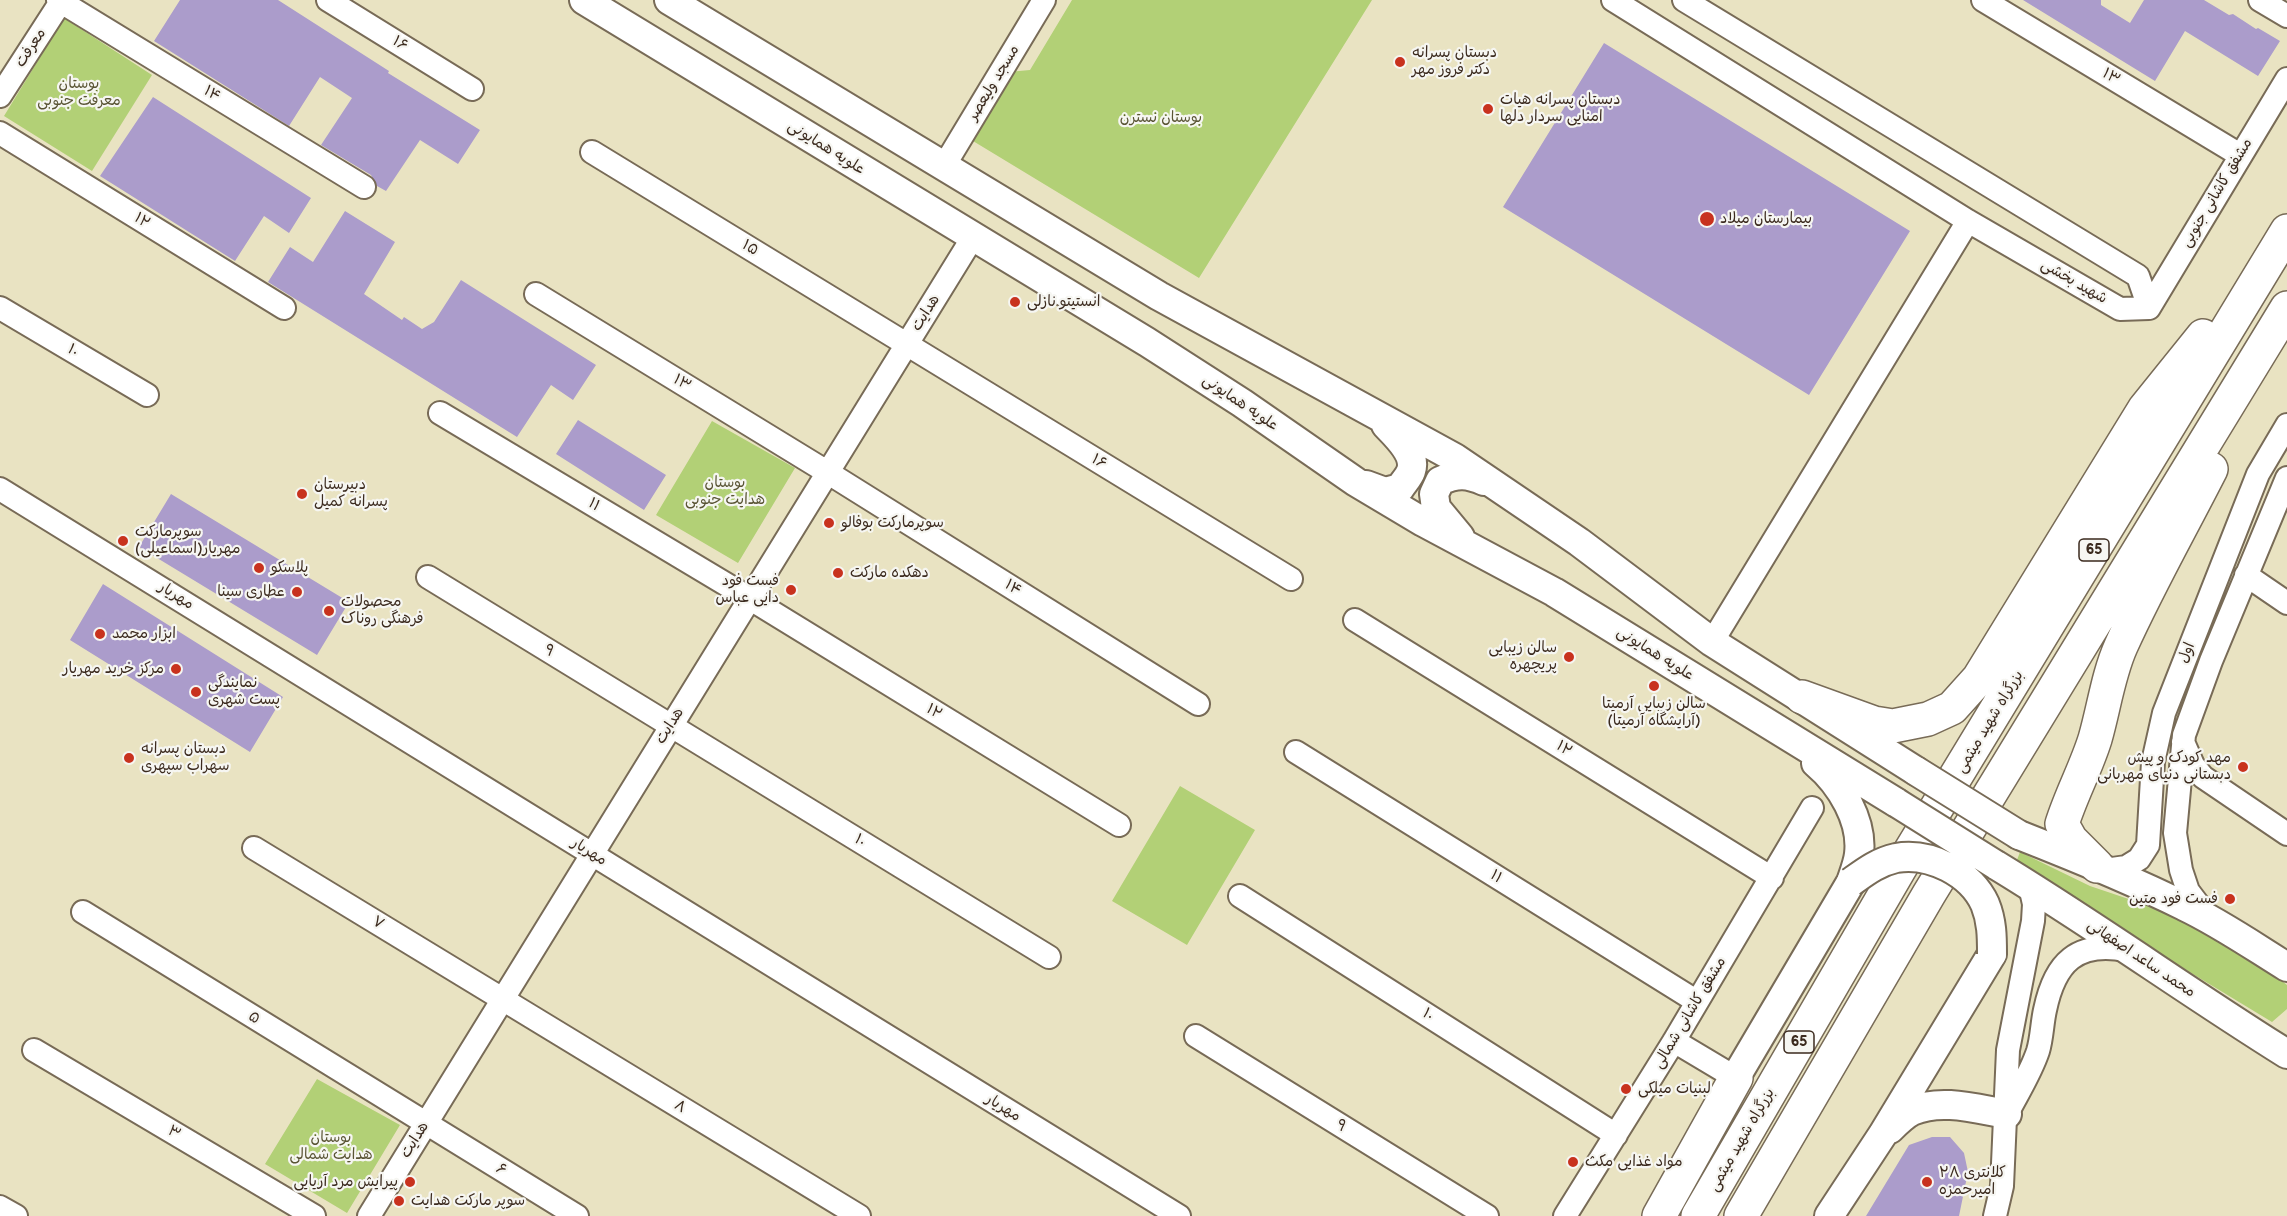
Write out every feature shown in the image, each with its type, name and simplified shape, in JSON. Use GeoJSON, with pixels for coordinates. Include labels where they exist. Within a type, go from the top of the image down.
{"type":"FeatureCollection","features":[{"type":"Feature","properties":{"kind":"highway"},"geometry":{"type":"LineString","coordinates":[[1802,697],[1874,723],[1893,726],[1928,719],[1952,708],[1979,678],[2145,408],[2287,231]]}},
{"type":"Feature","properties":{"kind":"highway","name":"بزرگراه شهید میثمی"},"geometry":{"type":"LineString","coordinates":[[1698,1216],[1900,868],[2287,231]]}},
{"type":"Feature","properties":{"kind":"highway","name":"65"},"geometry":{"type":"LineString","coordinates":[[1741,1216],[1941,874],[2287,308]]}},
{"type":"Feature","properties":{"kind":"highway"},"geometry":{"type":"LineString","coordinates":[[2101,868],[2071,840],[2062,824],[2068,802],[2082,774],[2095,737],[2105,693],[2121,647],[2287,320]]}},
{"type":"Feature","properties":{"kind":"highway"},"geometry":{"type":"LineString","coordinates":[[1659,1216],[1736,1078]]}},
{"type":"Feature","properties":{"kind":"main road","name":"علویه همایونی"},"geometry":{"type":"LineString","coordinates":[[584,0],[1157,348],[1242,403],[1356,482],[1424,522],[1554,592],[1996,865]]}},
{"type":"Feature","properties":{"kind":"main road"},"geometry":{"type":"LineString","coordinates":[[669,0],[1159,296],[1455,458],[1579,542],[1712,642],[2019,835],[2101,868],[2210,919],[2287,967]]}},
{"type":"Feature","properties":{"kind":"main road"},"geometry":{"type":"LineString","coordinates":[[1356,482],[1385,492],[1400,488],[1411,471],[1411,458],[1404,445],[1374,412]]}},
{"type":"Feature","properties":{"kind":"main road"},"geometry":{"type":"LineString","coordinates":[[1468,546],[1436,508],[1434,494],[1440,481],[1454,475],[1472,476],[1498,486]]}},
{"type":"Feature","properties":{"kind":"main road"},"geometry":{"type":"LineString","coordinates":[[1647,1216],[1736,1078],[1851,882],[1859,854],[1858,829],[1848,802],[1826,771],[1776,729]]}},
{"type":"Feature","properties":{"kind":"main road"},"geometry":{"type":"LineString","coordinates":[[1829,1216],[1883,1134],[1992,954],[1992,928],[1984,903],[1969,882],[1948,867],[1923,858],[1897,858],[1872,867],[1851,882]]}},
{"type":"Feature","properties":{"kind":"main road","name":"محمد ساعد اصفهانی"},"geometry":{"type":"LineString","coordinates":[[1996,865],[2126,950],[2281,1043]]}},
{"type":"Feature","properties":{"kind":"main road"},"geometry":{"type":"LineString","coordinates":[[1883,1134],[1912,1111],[1930,1107],[1950,1105],[2007,1114]]}},
{"type":"Feature","properties":{"kind":"street","name":"۱۶"},"geometry":{"type":"LineString","coordinates":[[328,0],[472,88]]}},
{"type":"Feature","properties":{"kind":"street","name":"مسجد ولیعصر"},"geometry":{"type":"LineString","coordinates":[[944,166],[1044,0]]}},
{"type":"Feature","properties":{"kind":"street","name":"شهید بخشی"},"geometry":{"type":"LineString","coordinates":[[1614,0],[1968,221],[2120,309],[2149,308]]}},
{"type":"Feature","properties":{"kind":"street"},"geometry":{"type":"LineString","coordinates":[[1684,0],[2138,276],[2149,308]]}},
{"type":"Feature","properties":{"kind":"street","name":"۱۳"},"geometry":{"type":"LineString","coordinates":[[1983,0],[2240,155]]}},
{"type":"Feature","properties":{"kind":"street"},"geometry":{"type":"LineString","coordinates":[[2260,0],[2287,16]]}},
{"type":"Feature","properties":{"kind":"street","name":"معرفت"},"geometry":{"type":"LineString","coordinates":[[0,96],[60,1]]}},
{"type":"Feature","properties":{"kind":"street","name":"۱۴"},"geometry":{"type":"LineString","coordinates":[[60,1],[364,187]]}},
{"type":"Feature","properties":{"kind":"street","name":"مشفق کاشانی جنوبی"},"geometry":{"type":"LineString","coordinates":[[2149,308],[2287,79]]}},
{"type":"Feature","properties":{"kind":"street","name":"۱۲"},"geometry":{"type":"LineString","coordinates":[[0,134],[284,308]]}},
{"type":"Feature","properties":{"kind":"street","name":"۱۵"},"geometry":{"type":"LineString","coordinates":[[592,152],[907,344]]}},
{"type":"Feature","properties":{"kind":"street"},"geometry":{"type":"LineString","coordinates":[[1712,642],[1968,221]]}},
{"type":"Feature","properties":{"kind":"street","name":"هدایت"},"geometry":{"type":"LineString","coordinates":[[369,1216],[973,237]]}},
{"type":"Feature","properties":{"kind":"street","name":"۱۳"},"geometry":{"type":"LineString","coordinates":[[536,294],[827,472]]}},
{"type":"Feature","properties":{"kind":"street","name":"۱۰"},"geometry":{"type":"LineString","coordinates":[[0,308],[147,395]]}},
{"type":"Feature","properties":{"kind":"street","name":"۱۶"},"geometry":{"type":"LineString","coordinates":[[907,344],[1291,579]]}},
{"type":"Feature","properties":{"kind":"street","name":"۱۱"},"geometry":{"type":"LineString","coordinates":[[440,412],[749,598]]}},
{"type":"Feature","properties":{"kind":"street","name":"اول"},"geometry":{"type":"LineString","coordinates":[[2101,868],[2126,867],[2139,859],[2148,845],[2153,762],[2164,713],[2258,474],[2287,425]]}},
{"type":"Feature","properties":{"kind":"street","name":"۱۴"},"geometry":{"type":"LineString","coordinates":[[827,472],[1198,704]]}},
{"type":"Feature","properties":{"kind":"street","name":"اول"},"geometry":{"type":"LineString","coordinates":[[2210,919],[2188,891],[2181,870],[2175,833],[2183,741],[2194,704],[2287,478]]}},
{"type":"Feature","properties":{"kind":"street","name":"مهریار"},"geometry":{"type":"LineString","coordinates":[[0,489],[1179,1216]]}},
{"type":"Feature","properties":{"kind":"street"},"geometry":{"type":"LineString","coordinates":[[2246,575],[2287,603]]}},
{"type":"Feature","properties":{"kind":"street","name":"۹"},"geometry":{"type":"LineString","coordinates":[[428,577],[670,725]]}},
{"type":"Feature","properties":{"kind":"street","name":"۱۲"},"geometry":{"type":"LineString","coordinates":[[749,598],[1119,825]]}},
{"type":"Feature","properties":{"kind":"street","name":"۱۲"},"geometry":{"type":"LineString","coordinates":[[1355,620],[1772,878]]}},
{"type":"Feature","properties":{"kind":"street","name":"۱۰"},"geometry":{"type":"LineString","coordinates":[[670,725],[1049,957]]}},
{"type":"Feature","properties":{"kind":"street"},"geometry":{"type":"LineString","coordinates":[[2183,741],[2193,765],[2218,789],[2287,834]]}},
{"type":"Feature","properties":{"kind":"street","name":"۱۱"},"geometry":{"type":"LineString","coordinates":[[1296,752],[1696,1001]]}},
{"type":"Feature","properties":{"kind":"street"},"geometry":{"type":"LineString","coordinates":[[2176,810],[2195,793],[2207,789],[2218,789]]}},
{"type":"Feature","properties":{"kind":"street","name":"مشفق کاشانی شمالی"},"geometry":{"type":"LineString","coordinates":[[1565,1216],[1674,1041],[1812,808]]}},
{"type":"Feature","properties":{"kind":"street","name":"۷"},"geometry":{"type":"LineString","coordinates":[[255,848],[502,998]]}},
{"type":"Feature","properties":{"kind":"street"},"geometry":{"type":"LineString","coordinates":[[1995,1216],[2002,1186],[2007,1114],[2008,1050],[2033,921],[2034,904],[2031,886]]}},
{"type":"Feature","properties":{"kind":"street","name":"۱۰"},"geometry":{"type":"LineString","coordinates":[[1240,896],[1616,1135]]}},
{"type":"Feature","properties":{"kind":"street","name":"۵"},"geometry":{"type":"LineString","coordinates":[[83,912],[426,1124]]}},
{"type":"Feature","properties":{"kind":"street"},"geometry":{"type":"LineString","coordinates":[[2007,1114],[2035,1057],[2053,982],[2067,961],[2086,950],[2105,946],[2126,950]]}},
{"type":"Feature","properties":{"kind":"street","name":"۸"},"geometry":{"type":"LineString","coordinates":[[502,998],[859,1216]]}},
{"type":"Feature","properties":{"kind":"street","name":"۹"},"geometry":{"type":"LineString","coordinates":[[1196,1036],[1487,1216]]}},
{"type":"Feature","properties":{"kind":"street"},"geometry":{"type":"LineString","coordinates":[[1674,1041],[1736,1078]]}},
{"type":"Feature","properties":{"kind":"street","name":"۳"},"geometry":{"type":"LineString","coordinates":[[34,1050],[314,1216]]}},
{"type":"Feature","properties":{"kind":"street","name":"۶"},"geometry":{"type":"LineString","coordinates":[[426,1124],[577,1216]]}},
{"type":"Feature","properties":{"kind":"street"},"geometry":{"type":"LineString","coordinates":[[0,1207],[16,1216]]}},
{"type":"Feature","properties":{"kind":"green space","name":"بوستان نسترن"},"geometry":{"type":"Polygon","coordinates":[[[1072,0],[1372,0],[1199,278],[973,141],[1008,72],[1030,70],[1072,0]]]}},
{"type":"Feature","properties":{"kind":"green space","name":"بوستان معرفت جنوبی"},"geometry":{"type":"Polygon","coordinates":[[[64,18],[152,75],[92,171],[4,116],[64,18]]]}},
{"type":"Feature","properties":{"kind":"green space","name":"بوستان هدایت جنوبی"},"geometry":{"type":"Polygon","coordinates":[[[712,421],[795,468],[738,563],[656,515],[712,421]]]}},
{"type":"Feature","properties":{"kind":"green space"},"geometry":{"type":"Polygon","coordinates":[[[1180,786],[1255,830],[1187,945],[1112,901],[1180,786]]]}},
{"type":"Feature","properties":{"kind":"green space"},"geometry":{"type":"Polygon","coordinates":[[[2020,852],[2090,886],[2176,915],[2244,951],[2287,985],[2287,1009],[2272,1022],[2135,939],[2085,913],[2017,860],[2020,852]]]}},
{"type":"Feature","properties":{"kind":"green space","name":"بوستان هدایت شمالی"},"geometry":{"type":"Polygon","coordinates":[[[317,1079],[400,1125],[347,1213],[265,1164],[317,1079]]]}},
{"type":"Feature","properties":{"kind":"building"},"geometry":{"type":"Polygon","coordinates":[[[180,0],[278,0],[389,71],[388,73],[480,130],[458,164],[420,140],[386,191],[377,186],[371,175],[321,145],[352,98],[320,77],[289,126],[154,41],[180,0]]]}},
{"type":"Feature","properties":{"kind":"building"},"geometry":{"type":"Polygon","coordinates":[[[2023,0],[2101,0],[2101,5],[2130,23],[2144,0],[2204,0],[2280,41],[2258,76],[2185,31],[2155,81],[2023,0]]]}},
{"type":"Feature","properties":{"kind":"building","name":"بیمارستان میلاد"},"geometry":{"type":"Polygon","coordinates":[[[1604,43],[1910,231],[1809,395],[1503,207],[1604,43]]]}},
{"type":"Feature","properties":{"kind":"building"},"geometry":{"type":"Polygon","coordinates":[[[153,97],[311,198],[289,233],[264,216],[235,261],[100,176],[153,97]]]}},
{"type":"Feature","properties":{"kind":"building"},"geometry":{"type":"Polygon","coordinates":[[[345,211],[395,242],[364,294],[402,320],[404,317],[422,329],[434,322],[461,280],[596,365],[573,400],[551,385],[517,437],[268,282],[290,247],[313,262],[345,211]]]}},
{"type":"Feature","properties":{"kind":"building"},"geometry":{"type":"Polygon","coordinates":[[[578,420],[666,475],[644,510],[556,454],[578,420]]]}},
{"type":"Feature","properties":{"kind":"building"},"geometry":{"type":"Polygon","coordinates":[[[171,494],[349,602],[317,655],[139,547],[171,494]]]}},
{"type":"Feature","properties":{"kind":"building","name":"مرکز خرید مهریار"},"geometry":{"type":"Polygon","coordinates":[[[103,584],[283,697],[250,752],[70,640],[103,584]]]}},
{"type":"Feature","properties":{"kind":"building","name":"کلانتری ۲۸ امیرحمزه"},"geometry":{"type":"Polygon","coordinates":[[[1932,1137],[1950,1137],[1964,1153],[1968,1172],[1959,1216],[1866,1216],[1909,1145],[1932,1137]]]}},
{"type":"Feature","properties":{"kind":"place","name":"دبستان پسرانه دکتر فروز مهر"},"geometry":{"type":"Point","coordinates":[1400,62]}},
{"type":"Feature","properties":{"kind":"place","name":"دبستان پسرانه هیات امنایی سردار دلها"},"geometry":{"type":"Point","coordinates":[1488,109]}},
{"type":"Feature","properties":{"kind":"place","name":"بیمارستان میلاد"},"geometry":{"type":"Point","coordinates":[1707,219]}},
{"type":"Feature","properties":{"kind":"place","name":"انستیتو نازلی"},"geometry":{"type":"Point","coordinates":[1015,302]}},
{"type":"Feature","properties":{"kind":"place","name":"دبیرستان پسرانه کمیل"},"geometry":{"type":"Point","coordinates":[302,494]}},
{"type":"Feature","properties":{"kind":"place","name":"سوپرمارکت بوفالو"},"geometry":{"type":"Point","coordinates":[829,523]}},
{"type":"Feature","properties":{"kind":"place","name":"سوپرمارکت مهریار(اسماعیلی)"},"geometry":{"type":"Point","coordinates":[123,541]}},
{"type":"Feature","properties":{"kind":"place","name":"پلاسکو"},"geometry":{"type":"Point","coordinates":[259,568]}},
{"type":"Feature","properties":{"kind":"place","name":"دهکده مارکت"},"geometry":{"type":"Point","coordinates":[838,573]}},
{"type":"Feature","properties":{"kind":"place","name":"فست فود دایی عباس"},"geometry":{"type":"Point","coordinates":[791,590]}},
{"type":"Feature","properties":{"kind":"place","name":"عطاری سینا"},"geometry":{"type":"Point","coordinates":[297,592]}},
{"type":"Feature","properties":{"kind":"place","name":"محصولات فرهنگی روناک"},"geometry":{"type":"Point","coordinates":[329,611]}},
{"type":"Feature","properties":{"kind":"place","name":"ابزار محمد"},"geometry":{"type":"Point","coordinates":[100,634]}},
{"type":"Feature","properties":{"kind":"place","name":"سالن زیبایی پریچهره"},"geometry":{"type":"Point","coordinates":[1569,657]}},
{"type":"Feature","properties":{"kind":"place","name":"مرکز خرید مهریار"},"geometry":{"type":"Point","coordinates":[176,669]}},
{"type":"Feature","properties":{"kind":"place","name":"سالن زیبایی آرمیتا (آرایشگاه آرمیتا)"},"geometry":{"type":"Point","coordinates":[1654,686]}},
{"type":"Feature","properties":{"kind":"place","name":"نمایندگی پست شهری"},"geometry":{"type":"Point","coordinates":[196,692]}},
{"type":"Feature","properties":{"kind":"place","name":"دبستان پسرانه سهراب سپهری"},"geometry":{"type":"Point","coordinates":[129,758]}},
{"type":"Feature","properties":{"kind":"place","name":"مهد کودک و پیش دبستانی دنیای‌ مهربانی"},"geometry":{"type":"Point","coordinates":[2243,767]}},
{"type":"Feature","properties":{"kind":"place","name":"فست فود متین"},"geometry":{"type":"Point","coordinates":[2230,899]}},
{"type":"Feature","properties":{"kind":"place","name":"لبنیات میلکی"},"geometry":{"type":"Point","coordinates":[1626,1089]}},
{"type":"Feature","properties":{"kind":"place","name":"مواد غذایی مکث"},"geometry":{"type":"Point","coordinates":[1573,1162]}},
{"type":"Feature","properties":{"kind":"place","name":"پیرایش مرد آریایی"},"geometry":{"type":"Point","coordinates":[410,1182]}},
{"type":"Feature","properties":{"kind":"place","name":"کلانتری ۲۸ امیرحمزه"},"geometry":{"type":"Point","coordinates":[1927,1182]}},
{"type":"Feature","properties":{"kind":"place","name":"سوپر مارکت هدایت"},"geometry":{"type":"Point","coordinates":[399,1201]}}]}
